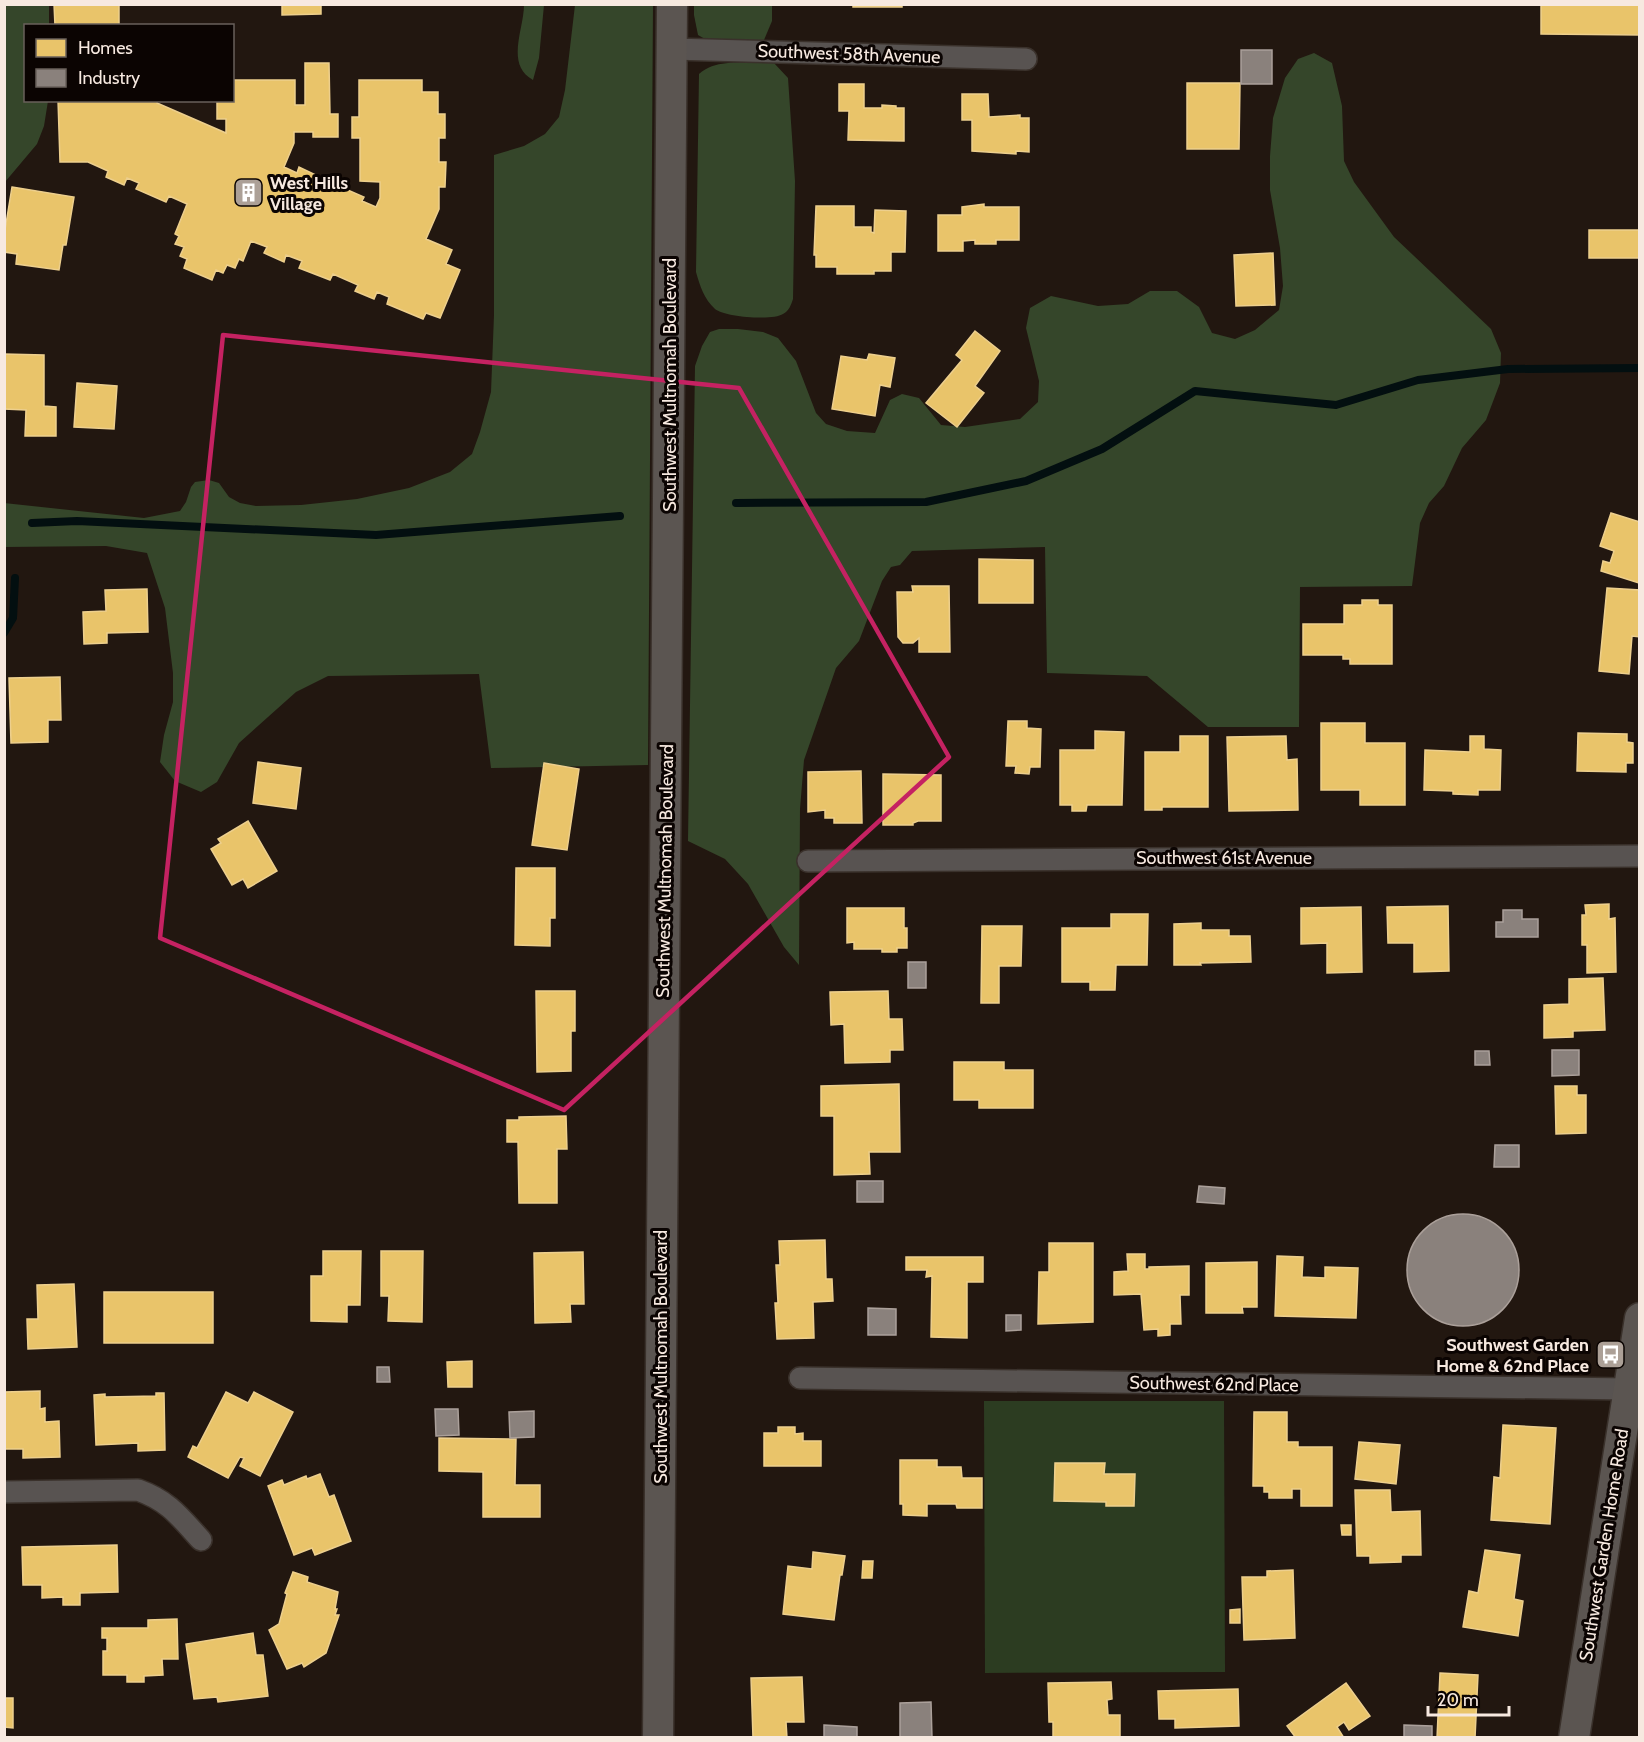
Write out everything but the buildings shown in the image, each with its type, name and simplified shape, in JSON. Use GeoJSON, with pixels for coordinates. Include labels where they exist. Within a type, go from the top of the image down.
{"type":"FeatureCollection","features":[{"type":"Feature","properties":{"kind":"main road","name":"Southwest Multnomah Boulevard"},"geometry":{"type":"LineString","coordinates":[[658,1737],[672,4]]}},
{"type":"Feature","properties":{"kind":"main road","name":"Southwest Garden Home Road"},"geometry":{"type":"LineString","coordinates":[[1574,1737],[1640,1318]]}},
{"type":"Feature","properties":{"kind":"street","name":"Southwest 58th Avenue"},"geometry":{"type":"LineString","coordinates":[[672,49],[1026,59]]}},
{"type":"Feature","properties":{"kind":"street","name":"Southwest 61st Avenue"},"geometry":{"type":"LineString","coordinates":[[808,861],[1640,856]]}},
{"type":"Feature","properties":{"kind":"street","name":"Southwest 62nd Place"},"geometry":{"type":"LineString","coordinates":[[800,1378],[1628,1389]]}},
{"type":"Feature","properties":{"kind":"street"},"geometry":{"type":"LineString","coordinates":[[4,1492],[138,1491],[156,1496],[170,1506],[201,1540]]}},
{"type":"Feature","properties":{"kind":"highlighted area"},"geometry":{"type":"Polygon","coordinates":[[[223,335],[739,388],[949,757],[564,1110],[160,938],[223,335]]]}},
{"type":"Feature","properties":{"kind":"green space"},"geometry":{"type":"Polygon","coordinates":[[[5,4],[49,5],[49,24],[24,24],[24,102],[48,102],[44,126],[37,144],[5,182],[5,4]]]}},
{"type":"Feature","properties":{"kind":"green space"},"geometry":{"type":"Polygon","coordinates":[[[524,5],[544,5],[539,58],[533,80],[520,65],[518,56],[524,5]]]}},
{"type":"Feature","properties":{"kind":"green space"},"geometry":{"type":"Polygon","coordinates":[[[575,5],[653,5],[648,765],[491,768],[479,674],[328,676],[296,692],[239,743],[217,782],[201,792],[175,781],[160,762],[164,735],[173,702],[173,673],[165,608],[147,553],[106,546],[5,547],[4,503],[144,518],[180,511],[195,482],[209,480],[219,483],[229,497],[240,503],[256,506],[301,505],[357,499],[409,488],[450,472],[472,454],[491,392],[494,315],[494,155],[524,146],[545,134],[559,117],[565,90],[575,5]]]}},
{"type":"Feature","properties":{"kind":"green space"},"geometry":{"type":"Polygon","coordinates":[[[694,5],[772,5],[772,21],[764,40],[722,44],[698,35],[694,5]]]}},
{"type":"Feature","properties":{"kind":"green space"},"geometry":{"type":"Polygon","coordinates":[[[1314,53],[1332,63],[1342,106],[1344,161],[1354,182],[1394,237],[1491,329],[1501,353],[1500,383],[1486,420],[1462,448],[1444,486],[1429,503],[1420,523],[1412,586],[1300,587],[1299,727],[1208,727],[1147,676],[1047,673],[1045,547],[912,551],[900,565],[891,567],[882,581],[859,641],[836,668],[804,760],[800,809],[799,965],[784,947],[748,884],[725,859],[688,841],[695,366],[702,346],[710,332],[719,329],[763,332],[778,338],[796,361],[816,413],[826,424],[847,431],[875,433],[890,400],[902,394],[919,398],[941,425],[965,427],[1020,419],[1038,402],[1039,381],[1026,328],[1030,308],[1051,296],[1098,306],[1128,304],[1150,291],[1177,291],[1199,307],[1212,333],[1235,339],[1255,330],[1279,310],[1283,286],[1280,248],[1270,190],[1273,118],[1285,78],[1298,59],[1314,53]]]}},
{"type":"Feature","properties":{"kind":"green space"},"geometry":{"type":"Polygon","coordinates":[[[774,63],[788,78],[795,181],[793,299],[791,306],[783,314],[759,318],[728,314],[715,309],[705,297],[696,272],[699,74],[719,64],[774,63]]]}},
{"type":"Feature","properties":{"kind":"green space"},"geometry":{"type":"Polygon","coordinates":[[[984,1401],[1224,1401],[1225,1672],[985,1673],[984,1401]]]}},
{"type":"Feature","properties":{"kind":"waterway"},"geometry":{"type":"LineString","coordinates":[[736,503],[926,502],[1026,481],[1102,449],[1195,391],[1336,405],[1418,380],[1508,369],[1640,368]]}},
{"type":"Feature","properties":{"kind":"waterway"},"geometry":{"type":"LineString","coordinates":[[32,523],[77,521],[376,535],[620,516]]}},
{"type":"Feature","properties":{"kind":"waterway"},"geometry":{"type":"LineString","coordinates":[[4,633],[13,618],[15,578]]}},
{"type":"Feature","properties":{"kind":"place","name":"West Hills Village"},"geometry":{"type":"Point","coordinates":[249,193]}},
{"type":"Feature","properties":{"kind":"place","name":"Southwest Garden Home & 62nd Place"},"geometry":{"type":"Point","coordinates":[1610,1355]}}]}
